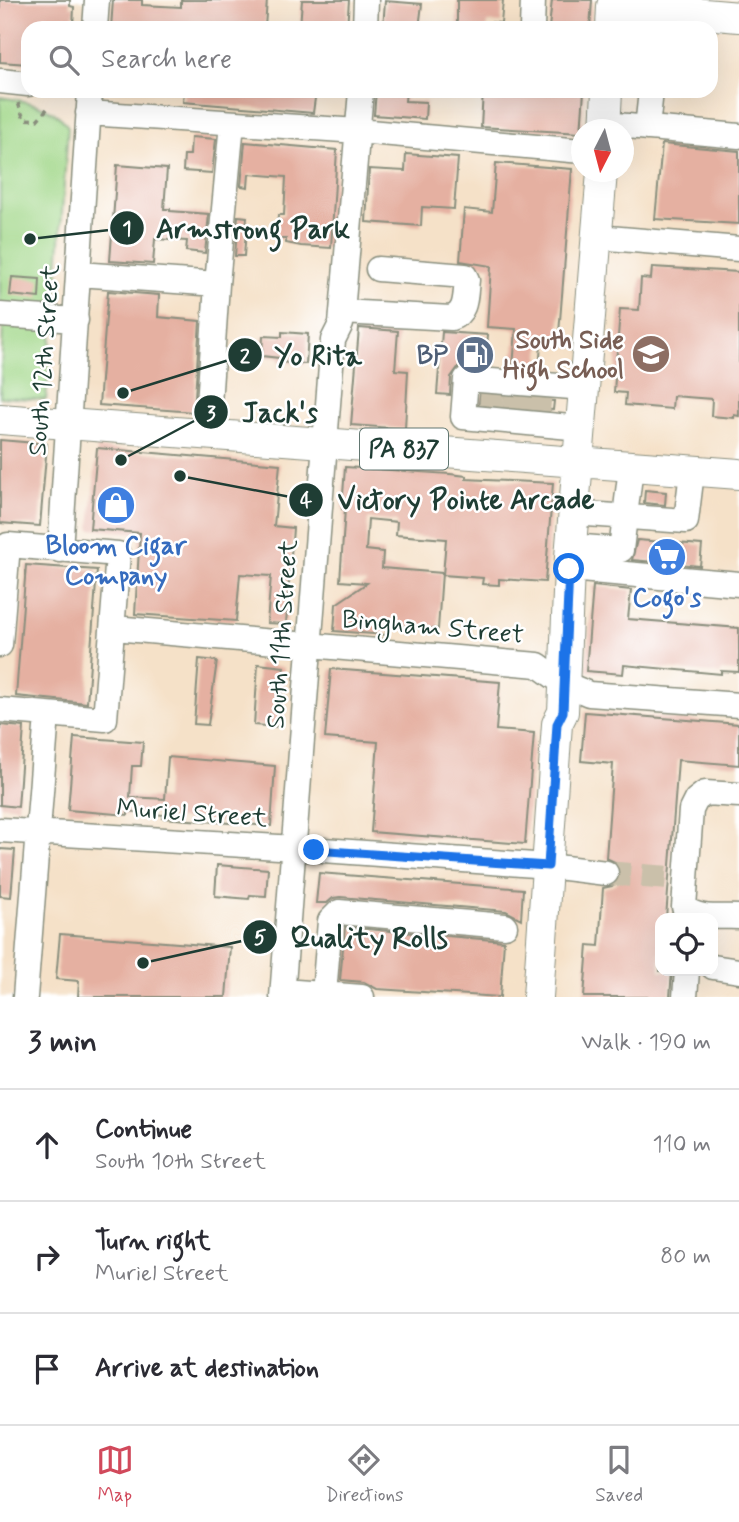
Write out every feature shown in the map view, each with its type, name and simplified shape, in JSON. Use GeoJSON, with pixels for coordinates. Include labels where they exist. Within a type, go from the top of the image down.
{"type":"FeatureCollection","features":[{"type":"Feature","properties":{"kind":"main road"},"geometry":{"type":"LineString","coordinates":[[612,11],[658,19],[739,17]]}},
{"type":"Feature","properties":{"kind":"main road"},"geometry":{"type":"LineString","coordinates":[[605,119],[607,98]]}},
{"type":"Feature","properties":{"kind":"main road"},"geometry":{"type":"LineString","coordinates":[[538,997],[557,724],[563,712],[573,513],[601,182]]}},
{"type":"Feature","properties":{"kind":"main road","name":"PA 837"},"geometry":{"type":"LineString","coordinates":[[0,419],[739,474]]}},
{"type":"Feature","properties":{"kind":"street"},"geometry":{"type":"LineString","coordinates":[[96,21],[97,0]]}},
{"type":"Feature","properties":{"kind":"street"},"geometry":{"type":"LineString","coordinates":[[365,21],[366,0]]}},
{"type":"Feature","properties":{"kind":"street"},"geometry":{"type":"LineString","coordinates":[[532,21],[533,0]]}},
{"type":"Feature","properties":{"kind":"street","name":"South 11th Street"},"geometry":{"type":"LineString","coordinates":[[282,994],[324,443],[333,341],[341,324],[360,98]]}},
{"type":"Feature","properties":{"kind":"street"},"geometry":{"type":"LineString","coordinates":[[647,128],[650,98]]}},
{"type":"Feature","properties":{"kind":"street"},"geometry":{"type":"LineString","coordinates":[[89,102],[232,123],[571,150]]}},
{"type":"Feature","properties":{"kind":"street","name":"South 12th Street"},"geometry":{"type":"LineString","coordinates":[[60,550],[89,102]]}},
{"type":"Feature","properties":{"kind":"street"},"geometry":{"type":"LineString","coordinates":[[207,434],[232,123]]}},
{"type":"Feature","properties":{"kind":"street"},"geometry":{"type":"LineString","coordinates":[[634,128],[739,136]]}},
{"type":"Feature","properties":{"kind":"street"},"geometry":{"type":"LineString","coordinates":[[597,237],[739,248]]}},
{"type":"Feature","properties":{"kind":"street"},"geometry":{"type":"LineString","coordinates":[[342,312],[451,318],[463,309],[467,280],[465,276],[378,268]]}},
{"type":"Feature","properties":{"kind":"street"},"geometry":{"type":"LineString","coordinates":[[79,274],[217,284]]}},
{"type":"Feature","properties":{"kind":"street"},"geometry":{"type":"LineString","coordinates":[[0,314],[76,320]]}},
{"type":"Feature","properties":{"kind":"street"},"geometry":{"type":"LineString","coordinates":[[581,428],[514,417],[463,417],[466,379],[517,385],[585,388]]}},
{"type":"Feature","properties":{"kind":"street"},"geometry":{"type":"LineString","coordinates":[[486,456],[514,417]]}},
{"type":"Feature","properties":{"kind":"street"},"geometry":{"type":"LineString","coordinates":[[514,417],[535,459]]}},
{"type":"Feature","properties":{"kind":"street"},"geometry":{"type":"LineString","coordinates":[[570,557],[621,550],[631,467]]}},
{"type":"Feature","properties":{"kind":"street"},"geometry":{"type":"LineString","coordinates":[[573,513],[686,521],[692,471]]}},
{"type":"Feature","properties":{"kind":"street"},"geometry":{"type":"LineString","coordinates":[[0,710],[105,719],[118,554],[8,545],[1,631]]}},
{"type":"Feature","properties":{"kind":"street"},"geometry":{"type":"LineString","coordinates":[[570,557],[739,584]]}},
{"type":"Feature","properties":{"kind":"street","name":"Bingham Street"},"geometry":{"type":"LineString","coordinates":[[114,628],[538,665],[563,683],[589,694],[739,705]]}},
{"type":"Feature","properties":{"kind":"street"},"geometry":{"type":"LineString","coordinates":[[25,997],[47,715]]}},
{"type":"Feature","properties":{"kind":"street"},"geometry":{"type":"LineString","coordinates":[[739,795],[705,793],[696,800],[691,810],[678,878],[684,907],[689,912],[739,917]]}},
{"type":"Feature","properties":{"kind":"street","name":"Muriel Street"},"geometry":{"type":"LineString","coordinates":[[0,830],[295,848],[548,866],[606,873]]}},
{"type":"Feature","properties":{"kind":"street"},"geometry":{"type":"LineString","coordinates":[[324,994],[330,921],[339,912],[505,926]]}},
{"type":"Feature","properties":{"kind":"street"},"geometry":{"type":"LineString","coordinates":[[718,968],[739,971]]}},
{"type":"Feature","properties":{"kind":"street"},"geometry":{"type":"LineString","coordinates":[[685,997],[687,976]]}},
{"type":"Feature","properties":{"kind":"street"},"geometry":{"type":"LineString","coordinates":[[282,994],[362,997]]}},
{"type":"Feature","properties":{"kind":"path"},"geometry":{"type":"LineString","coordinates":[[15,87],[18,108],[24,119],[37,120],[48,107]]}},
{"type":"Feature","properties":{"kind":"green space"},"geometry":{"type":"Polygon","coordinates":[[[0,97],[47,109],[68,127],[55,313],[0,309],[0,97]]]}},
{"type":"Feature","properties":{"kind":"green space"},"geometry":{"type":"Polygon","coordinates":[[[3,325],[52,329],[46,400],[0,397],[3,325]]]}},
{"type":"Feature","properties":{"kind":"building"},"geometry":{"type":"Polygon","coordinates":[[[0,0],[70,0],[70,6],[74,7],[73,21],[21,21],[21,64],[0,62],[0,0]]]}},
{"type":"Feature","properties":{"kind":"building"},"geometry":{"type":"Polygon","coordinates":[[[113,0],[142,0],[142,5],[181,7],[181,0],[267,0],[265,21],[112,21],[113,0]]]}},
{"type":"Feature","properties":{"kind":"building"},"geometry":{"type":"Polygon","coordinates":[[[302,0],[349,0],[348,21],[300,21],[302,0]]]}},
{"type":"Feature","properties":{"kind":"building"},"geometry":{"type":"Polygon","coordinates":[[[457,0],[503,0],[501,21],[457,21],[457,0]]]}},
{"type":"Feature","properties":{"kind":"building"},"geometry":{"type":"Polygon","coordinates":[[[552,0],[592,0],[590,21],[550,21],[552,0]]]}},
{"type":"Feature","properties":{"kind":"building"},"geometry":{"type":"Polygon","coordinates":[[[385,1],[422,4],[420,21],[384,21],[385,1]]]}},
{"type":"Feature","properties":{"kind":"building"},"geometry":{"type":"Polygon","coordinates":[[[183,98],[315,98],[313,113],[183,102],[183,98]]]}},
{"type":"Feature","properties":{"kind":"building"},"geometry":{"type":"Polygon","coordinates":[[[375,98],[405,98],[405,101],[426,102],[425,119],[374,115],[375,98]]]}},
{"type":"Feature","properties":{"kind":"building"},"geometry":{"type":"Polygon","coordinates":[[[483,98],[584,98],[582,119],[571,119],[571,132],[481,127],[483,98]]]}},
{"type":"Feature","properties":{"kind":"building"},"geometry":{"type":"Polygon","coordinates":[[[191,137],[216,139],[212,173],[183,171],[184,155],[190,155],[191,137]]]}},
{"type":"Feature","properties":{"kind":"building"},"geometry":{"type":"Polygon","coordinates":[[[245,142],[337,150],[331,248],[301,246],[286,243],[286,239],[276,239],[278,215],[284,215],[286,177],[249,174],[248,187],[241,186],[245,142]]]}},
{"type":"Feature","properties":{"kind":"building"},"geometry":{"type":"Polygon","coordinates":[[[662,144],[739,151],[739,224],[655,219],[662,144]]]}},
{"type":"Feature","properties":{"kind":"building"},"geometry":{"type":"Polygon","coordinates":[[[406,154],[458,158],[454,209],[422,207],[421,226],[366,222],[369,169],[405,171],[406,154]]]}},
{"type":"Feature","properties":{"kind":"building"},"geometry":{"type":"Polygon","coordinates":[[[496,163],[571,169],[558,346],[541,344],[539,370],[513,368],[516,329],[487,327],[491,266],[460,261],[464,209],[492,212],[496,163]]]}},
{"type":"Feature","properties":{"kind":"building"},"geometry":{"type":"Polygon","coordinates":[[[117,165],[167,169],[164,209],[209,214],[205,253],[186,251],[187,241],[155,239],[153,264],[110,261],[117,165]]]}},
{"type":"Feature","properties":{"kind":"building"},"geometry":{"type":"Polygon","coordinates":[[[238,216],[247,217],[244,256],[235,256],[238,216]]]}},
{"type":"Feature","properties":{"kind":"building"},"geometry":{"type":"Polygon","coordinates":[[[652,267],[739,272],[739,416],[711,416],[712,399],[673,396],[672,409],[625,405],[626,393],[614,392],[620,309],[639,310],[641,278],[651,279],[652,267]]]}},
{"type":"Feature","properties":{"kind":"building"},"geometry":{"type":"Polygon","coordinates":[[[12,277],[40,279],[39,298],[10,295],[12,277]]]}},
{"type":"Feature","properties":{"kind":"building"},"geometry":{"type":"Polygon","coordinates":[[[108,291],[159,295],[158,317],[200,321],[194,412],[99,405],[108,291]]]}},
{"type":"Feature","properties":{"kind":"building"},"geometry":{"type":"Polygon","coordinates":[[[359,328],[398,331],[395,370],[408,371],[405,429],[351,425],[359,328]]]}},
{"type":"Feature","properties":{"kind":"building"},"geometry":{"type":"Polygon","coordinates":[[[282,332],[308,334],[306,364],[279,362],[279,358],[262,356],[263,336],[282,337],[282,332]]]}},
{"type":"Feature","properties":{"kind":"building"},"geometry":{"type":"Polygon","coordinates":[[[442,332],[488,335],[485,366],[459,366],[451,377],[450,395],[437,394],[442,332]]]}},
{"type":"Feature","properties":{"kind":"building"},"geometry":{"type":"Polygon","coordinates":[[[480,395],[554,401],[553,410],[479,404],[480,395]]]}},
{"type":"Feature","properties":{"kind":"building"},"geometry":{"type":"Polygon","coordinates":[[[0,440],[47,444],[40,526],[0,523],[0,440]]]}},
{"type":"Feature","properties":{"kind":"building"},"geometry":{"type":"Polygon","coordinates":[[[97,448],[280,464],[274,526],[293,528],[286,624],[267,623],[271,576],[240,574],[236,621],[135,614],[140,533],[90,529],[97,448]]]}},
{"type":"Feature","properties":{"kind":"building"},"geometry":{"type":"Polygon","coordinates":[[[345,467],[450,474],[466,476],[466,479],[553,483],[545,582],[499,579],[499,585],[482,584],[483,578],[443,575],[446,539],[396,535],[397,522],[368,519],[366,550],[383,552],[382,568],[442,573],[438,629],[387,625],[386,635],[334,631],[336,604],[367,583],[340,581],[345,467]]]}},
{"type":"Feature","properties":{"kind":"building"},"geometry":{"type":"Polygon","coordinates":[[[645,490],[666,492],[665,505],[644,503],[645,490]]]}},
{"type":"Feature","properties":{"kind":"building","name":"Cogo's"},"geometry":{"type":"Polygon","coordinates":[[[637,540],[702,545],[700,566],[632,560],[637,540]]]}},
{"type":"Feature","properties":{"kind":"building"},"geometry":{"type":"Polygon","coordinates":[[[26,565],[97,570],[87,703],[16,696],[26,565]]]}},
{"type":"Feature","properties":{"kind":"building"},"geometry":{"type":"Polygon","coordinates":[[[593,586],[631,590],[628,619],[739,628],[739,672],[721,671],[721,674],[624,665],[623,674],[586,671],[593,586]]]}},
{"type":"Feature","properties":{"kind":"building"},"geometry":{"type":"Polygon","coordinates":[[[199,659],[217,661],[208,725],[194,724],[199,659]]]}},
{"type":"Feature","properties":{"kind":"building"},"geometry":{"type":"Polygon","coordinates":[[[258,664],[284,667],[279,727],[254,725],[258,664]]]}},
{"type":"Feature","properties":{"kind":"building"},"geometry":{"type":"Polygon","coordinates":[[[331,669],[500,682],[496,730],[534,733],[525,844],[371,832],[378,742],[325,738],[331,669]]]}},
{"type":"Feature","properties":{"kind":"building"},"geometry":{"type":"Polygon","coordinates":[[[585,712],[739,724],[739,765],[678,760],[666,913],[655,913],[655,976],[672,976],[670,997],[584,997],[588,945],[599,946],[603,888],[612,886],[621,874],[615,862],[606,858],[613,764],[581,761],[585,712]]]}},
{"type":"Feature","properties":{"kind":"building"},"geometry":{"type":"Polygon","coordinates":[[[0,725],[24,727],[18,807],[0,805],[0,725]]]}},
{"type":"Feature","properties":{"kind":"building"},"geometry":{"type":"Polygon","coordinates":[[[74,737],[143,742],[141,766],[132,766],[130,797],[165,799],[168,757],[275,766],[271,826],[163,818],[164,815],[128,811],[128,815],[68,810],[74,737]]]}},
{"type":"Feature","properties":{"kind":"building"},"geometry":{"type":"Polygon","coordinates":[[[0,849],[15,850],[11,897],[0,896],[0,849]]]}},
{"type":"Feature","properties":{"kind":"building"},"geometry":{"type":"Polygon","coordinates":[[[217,865],[268,869],[266,896],[250,895],[249,899],[215,896],[217,865]]]}},
{"type":"Feature","properties":{"kind":"building"},"geometry":{"type":"Polygon","coordinates":[[[319,873],[523,889],[521,919],[506,911],[340,897],[327,903],[316,903],[319,873]]]}},
{"type":"Feature","properties":{"kind":"building"},"geometry":{"type":"Polygon","coordinates":[[[345,927],[504,941],[500,997],[377,989],[364,982],[340,980],[345,927]]]}},
{"type":"Feature","properties":{"kind":"building"},"geometry":{"type":"Polygon","coordinates":[[[60,934],[230,947],[226,997],[78,997],[79,981],[56,979],[60,934]]]}},
{"type":"Feature","properties":{"kind":"tunnel"},"geometry":{"type":"LineString","coordinates":[[491,410],[493,385]]}},
{"type":"Feature","properties":{"kind":"tunnel"},"geometry":{"type":"LineString","coordinates":[[515,412],[517,387]]}},
{"type":"Feature","properties":{"kind":"tunnel"},"geometry":{"type":"LineString","coordinates":[[538,414],[540,389]]}},
{"type":"Feature","properties":{"kind":"tunnel"},"geometry":{"type":"LineString","coordinates":[[606,873],[669,878]]}},
{"type":"Feature","properties":{"kind":"place","name":"Armstrong Park"},"geometry":{"type":"Point","coordinates":[30,239]}},
{"type":"Feature","properties":{"kind":"place","name":"South Side High School"},"geometry":{"type":"Point","coordinates":[651,354]}},
{"type":"Feature","properties":{"kind":"place","name":"BP"},"geometry":{"type":"Point","coordinates":[475,355]}},
{"type":"Feature","properties":{"kind":"place","name":"Yo Rita"},"geometry":{"type":"Point","coordinates":[123,393]}},
{"type":"Feature","properties":{"kind":"place","name":"Jack's"},"geometry":{"type":"Point","coordinates":[121,460]}},
{"type":"Feature","properties":{"kind":"place","name":"Victory Pointe Arcade"},"geometry":{"type":"Point","coordinates":[180,476]}},
{"type":"Feature","properties":{"kind":"place","name":"Bloom Cigar Company"},"geometry":{"type":"Point","coordinates":[116,505]}},
{"type":"Feature","properties":{"kind":"place","name":"Cogo's"},"geometry":{"type":"Point","coordinates":[667,557]}},
{"type":"Feature","properties":{"kind":"place","name":"Quality Rolls"},"geometry":{"type":"Point","coordinates":[143,963]}},
{"type":"Feature","properties":{"kind":"route"},"geometry":{"type":"LineString","coordinates":[[314,850],[548,866],[557,724],[563,712],[569,569]]}}]}
